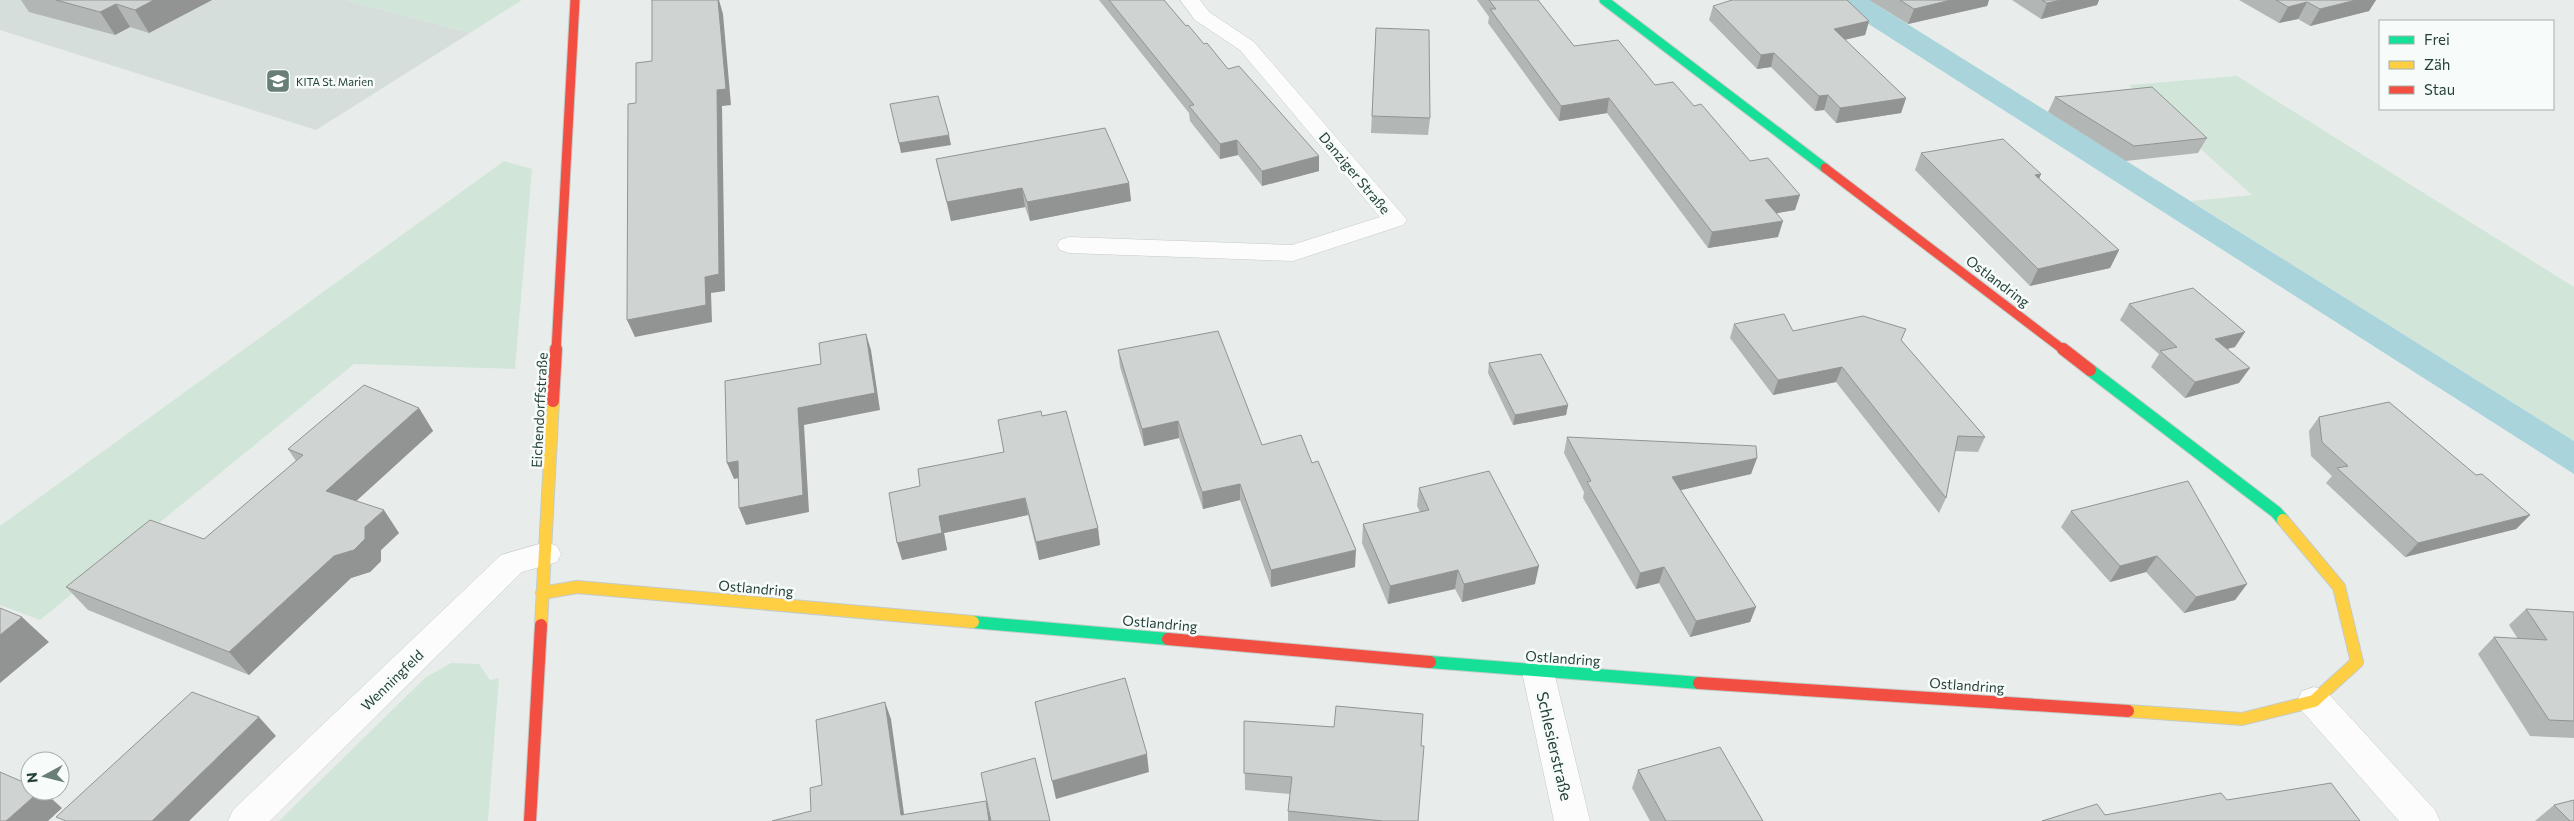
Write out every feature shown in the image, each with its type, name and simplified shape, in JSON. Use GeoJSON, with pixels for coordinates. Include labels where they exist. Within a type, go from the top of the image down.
{"type":"FeatureCollection","features":[{"type":"Feature","properties":{"kind":"street","name":"Eichendorffstraße"},"geometry":{"type":"LineString","coordinates":[[530,821],[575,0]]}},
{"type":"Feature","properties":{"kind":"street","name":"Danziger Straße"},"geometry":{"type":"LineString","coordinates":[[1070,245],[1293,253],[1394,220],[1247,46],[1202,16],[1190,0]]}},
{"type":"Feature","properties":{"kind":"street","name":"Ostlandring"},"geometry":{"type":"LineString","coordinates":[[542,593],[577,587],[1538,672],[2242,719],[2314,701],[2357,662],[2339,587],[2276,512],[1604,0]]}},
{"type":"Feature","properties":{"kind":"street","name":"Wenningfeld"},"geometry":{"type":"LineString","coordinates":[[246,821],[512,563],[546,554]]}},
{"type":"Feature","properties":{"kind":"street","name":"Schlesierstraße"},"geometry":{"type":"LineString","coordinates":[[1538,672],[1572,821]]}},
{"type":"Feature","properties":{"kind":"street"},"geometry":{"type":"LineString","coordinates":[[2314,701],[2422,821]]}},
{"type":"Feature","properties":{"kind":"shaded area","name":"KITA St. Marien"},"geometry":{"type":"Polygon","coordinates":[[[0,0],[346,0],[470,33],[316,130],[0,30],[0,0]]]}},
{"type":"Feature","properties":{"kind":"green space"},"geometry":{"type":"Polygon","coordinates":[[[346,0],[522,0],[470,33],[346,0]]]}},
{"type":"Feature","properties":{"kind":"green space"},"geometry":{"type":"Polygon","coordinates":[[[2237,76],[2574,287],[2574,441],[2191,201],[2252,195],[2129,85],[2237,76]]]}},
{"type":"Feature","properties":{"kind":"green space"},"geometry":{"type":"Polygon","coordinates":[[[504,161],[532,169],[515,369],[354,364],[40,620],[0,605],[0,526],[504,161]]]}},
{"type":"Feature","properties":{"kind":"green space"},"geometry":{"type":"Polygon","coordinates":[[[451,663],[479,664],[490,680],[499,678],[488,821],[279,821],[425,678],[451,663]]]}},
{"type":"Feature","properties":{"kind":"water"},"geometry":{"type":"Polygon","coordinates":[[[1831,0],[1869,0],[2574,441],[2574,474],[1831,0]]]}},
{"type":"Feature","properties":{"kind":"building"},"geometry":{"type":"Polygon","coordinates":[[[56,0],[154,0],[135,10],[116,4],[100,12],[56,0]]]}},
{"type":"Feature","properties":{"kind":"building"},"geometry":{"type":"Polygon","coordinates":[[[652,0],[718,0],[726,89],[717,90],[719,274],[705,277],[706,305],[627,320],[628,104],[636,103],[636,63],[652,61],[652,0]]]}},
{"type":"Feature","properties":{"kind":"building"},"geometry":{"type":"Polygon","coordinates":[[[1109,0],[1164,0],[1204,44],[1207,43],[1228,69],[1239,66],[1319,156],[1262,171],[1237,140],[1220,144],[1189,106],[1194,105],[1109,0]]]}},
{"type":"Feature","properties":{"kind":"building"},"geometry":{"type":"Polygon","coordinates":[[[1489,0],[1538,0],[1574,46],[1618,40],[1655,85],[1673,82],[1694,106],[1701,104],[1750,161],[1768,158],[1800,195],[1765,200],[1783,221],[1712,232],[1609,98],[1561,106],[1490,9],[1496,9],[1489,0]]]}},
{"type":"Feature","properties":{"kind":"building"},"geometry":{"type":"Polygon","coordinates":[[[1732,0],[1847,0],[1869,21],[1834,29],[1906,98],[1840,108],[1828,95],[1819,96],[1774,53],[1761,55],[1713,6],[1732,0]]]}},
{"type":"Feature","properties":{"kind":"building"},"geometry":{"type":"Polygon","coordinates":[[[1900,0],[1951,0],[1914,9],[1900,0]]]}},
{"type":"Feature","properties":{"kind":"building"},"geometry":{"type":"Polygon","coordinates":[[[2042,0],[2061,0],[2047,3],[2042,0]]]}},
{"type":"Feature","properties":{"kind":"building"},"geometry":{"type":"Polygon","coordinates":[[[2276,0],[2356,0],[2320,9],[2307,2],[2288,7],[2276,0]]]}},
{"type":"Feature","properties":{"kind":"building"},"geometry":{"type":"Polygon","coordinates":[[[1376,28],[1429,30],[1430,118],[1372,116],[1376,28]]]}},
{"type":"Feature","properties":{"kind":"building"},"geometry":{"type":"Polygon","coordinates":[[[2152,87],[2207,138],[2134,146],[2055,97],[2152,87]]]}},
{"type":"Feature","properties":{"kind":"building"},"geometry":{"type":"Polygon","coordinates":[[[938,96],[949,135],[899,143],[890,104],[938,96]]]}},
{"type":"Feature","properties":{"kind":"building"},"geometry":{"type":"Polygon","coordinates":[[[1105,128],[1129,183],[1027,202],[1022,188],[947,202],[936,159],[1105,128]]]}},
{"type":"Feature","properties":{"kind":"building"},"geometry":{"type":"Polygon","coordinates":[[[2003,139],[2041,174],[2035,175],[2119,250],[2038,269],[1921,153],[2003,139]]]}},
{"type":"Feature","properties":{"kind":"building"},"geometry":{"type":"Polygon","coordinates":[[[2193,288],[2245,332],[2215,339],[2250,368],[2195,382],[2160,351],[2177,347],[2129,304],[2193,288]]]}},
{"type":"Feature","properties":{"kind":"building"},"geometry":{"type":"Polygon","coordinates":[[[1784,314],[1793,331],[1863,316],[1906,329],[1901,340],[1985,437],[1958,436],[1946,498],[1842,367],[1778,380],[1734,324],[1784,314]]]}},
{"type":"Feature","properties":{"kind":"building"},"geometry":{"type":"Polygon","coordinates":[[[1218,331],[1262,445],[1301,435],[1312,463],[1318,461],[1356,550],[1271,570],[1240,484],[1202,492],[1178,421],[1142,429],[1118,350],[1218,331]]]}},
{"type":"Feature","properties":{"kind":"building"},"geometry":{"type":"Polygon","coordinates":[[[866,334],[875,393],[798,408],[803,495],[739,508],[738,461],[727,463],[725,381],[821,364],[819,343],[866,334]]]}},
{"type":"Feature","properties":{"kind":"building"},"geometry":{"type":"Polygon","coordinates":[[[1541,354],[1568,405],[1515,415],[1489,363],[1541,354]]]}},
{"type":"Feature","properties":{"kind":"building"},"geometry":{"type":"Polygon","coordinates":[[[364,385],[419,408],[326,491],[384,510],[365,527],[365,539],[354,550],[334,556],[229,652],[66,587],[150,520],[204,539],[303,455],[288,449],[364,385]]]}},
{"type":"Feature","properties":{"kind":"building"},"geometry":{"type":"Polygon","coordinates":[[[2389,402],[2476,475],[2482,474],[2530,515],[2418,543],[2337,468],[2348,466],[2322,442],[2319,417],[2389,402]]]}},
{"type":"Feature","properties":{"kind":"building"},"geometry":{"type":"Polygon","coordinates":[[[1041,411],[1042,416],[1066,411],[1098,528],[1036,542],[1025,498],[939,516],[942,533],[897,543],[889,493],[920,486],[918,469],[1004,452],[998,420],[1041,411]]]}},
{"type":"Feature","properties":{"kind":"building"},"geometry":{"type":"Polygon","coordinates":[[[1567,437],[1756,446],[1757,458],[1672,477],[1756,607],[1696,621],[1664,567],[1640,573],[1587,482],[1591,481],[1567,437]]]}},
{"type":"Feature","properties":{"kind":"building"},"geometry":{"type":"Polygon","coordinates":[[[1489,471],[1539,566],[1464,584],[1458,570],[1390,586],[1363,524],[1429,510],[1419,488],[1489,471]]]}},
{"type":"Feature","properties":{"kind":"building"},"geometry":{"type":"Polygon","coordinates":[[[2188,481],[2247,584],[2196,597],[2157,556],[2120,566],[2071,511],[2188,481]]]}},
{"type":"Feature","properties":{"kind":"building"},"geometry":{"type":"Polygon","coordinates":[[[0,608],[22,617],[0,635],[0,608]]]}},
{"type":"Feature","properties":{"kind":"building"},"geometry":{"type":"Polygon","coordinates":[[[2526,609],[2574,612],[2574,721],[2549,720],[2494,637],[2547,640],[2526,609]]]}},
{"type":"Feature","properties":{"kind":"building"},"geometry":{"type":"Polygon","coordinates":[[[1125,678],[1147,754],[1052,781],[1035,702],[1125,678]]]}},
{"type":"Feature","properties":{"kind":"building"},"geometry":{"type":"Polygon","coordinates":[[[192,692],[259,717],[152,821],[66,821],[56,817],[192,692]]]}},
{"type":"Feature","properties":{"kind":"building"},"geometry":{"type":"Polygon","coordinates":[[[885,702],[901,815],[986,801],[989,821],[772,821],[811,811],[810,788],[822,785],[816,720],[885,702]]]}},
{"type":"Feature","properties":{"kind":"building"},"geometry":{"type":"Polygon","coordinates":[[[1336,706],[1423,714],[1421,746],[1424,746],[1418,821],[1383,821],[1288,811],[1292,777],[1244,773],[1244,721],[1334,727],[1336,706]]]}},
{"type":"Feature","properties":{"kind":"building"},"geometry":{"type":"Polygon","coordinates":[[[1720,747],[1763,821],[1666,821],[1638,770],[1720,747]]]}},
{"type":"Feature","properties":{"kind":"building"},"geometry":{"type":"Polygon","coordinates":[[[1035,758],[1050,821],[991,821],[981,773],[1035,758]]]}},
{"type":"Feature","properties":{"kind":"building"},"geometry":{"type":"Polygon","coordinates":[[[0,772],[20,781],[20,801],[29,801],[6,821],[0,821],[0,772]]]}},
{"type":"Feature","properties":{"kind":"building"},"geometry":{"type":"Polygon","coordinates":[[[2331,783],[2360,821],[2042,821],[2097,804],[2105,815],[2221,793],[2227,800],[2331,783]]]}},
{"type":"Feature","properties":{"kind":"building"},"geometry":{"type":"Polygon","coordinates":[[[2574,800],[2574,821],[2570,821],[2554,805],[2574,800]]]}},
{"type":"Feature","properties":{"kind":"traffic: fast"},"geometry":{"type":"LineString","coordinates":[[1604,0],[1825,168]]}},
{"type":"Feature","properties":{"kind":"traffic: fast"},"geometry":{"type":"LineString","coordinates":[[2090,370],[2276,512],[2283,520]]}},
{"type":"Feature","properties":{"kind":"traffic: fast"},"geometry":{"type":"LineString","coordinates":[[973,622],[1168,639]]}},
{"type":"Feature","properties":{"kind":"traffic: fast"},"geometry":{"type":"LineString","coordinates":[[1430,662],[1699,683]]}},
{"type":"Feature","properties":{"kind":"traffic: slow"},"geometry":{"type":"LineString","coordinates":[[541,625],[553,401]]}},
{"type":"Feature","properties":{"kind":"traffic: slow"},"geometry":{"type":"LineString","coordinates":[[2128,711],[2242,719],[2314,701],[2357,662],[2339,587],[2283,520]]}},
{"type":"Feature","properties":{"kind":"traffic: slow"},"geometry":{"type":"LineString","coordinates":[[542,593],[577,587],[973,622]]}},
{"type":"Feature","properties":{"kind":"traffic: jam"},"geometry":{"type":"LineString","coordinates":[[553,401],[575,0]]}},
{"type":"Feature","properties":{"kind":"traffic: jam"},"geometry":{"type":"LineString","coordinates":[[1825,168],[2090,370]]}},
{"type":"Feature","properties":{"kind":"traffic: jam"},"geometry":{"type":"LineString","coordinates":[[530,821],[541,625]]}},
{"type":"Feature","properties":{"kind":"traffic: jam"},"geometry":{"type":"LineString","coordinates":[[1168,639],[1430,662]]}},
{"type":"Feature","properties":{"kind":"traffic: jam"},"geometry":{"type":"LineString","coordinates":[[1699,683],[2128,711]]}},
{"type":"Feature","properties":{"kind":"place","name":"KITA St. Marien"},"geometry":{"type":"Point","coordinates":[278,81]}}]}
